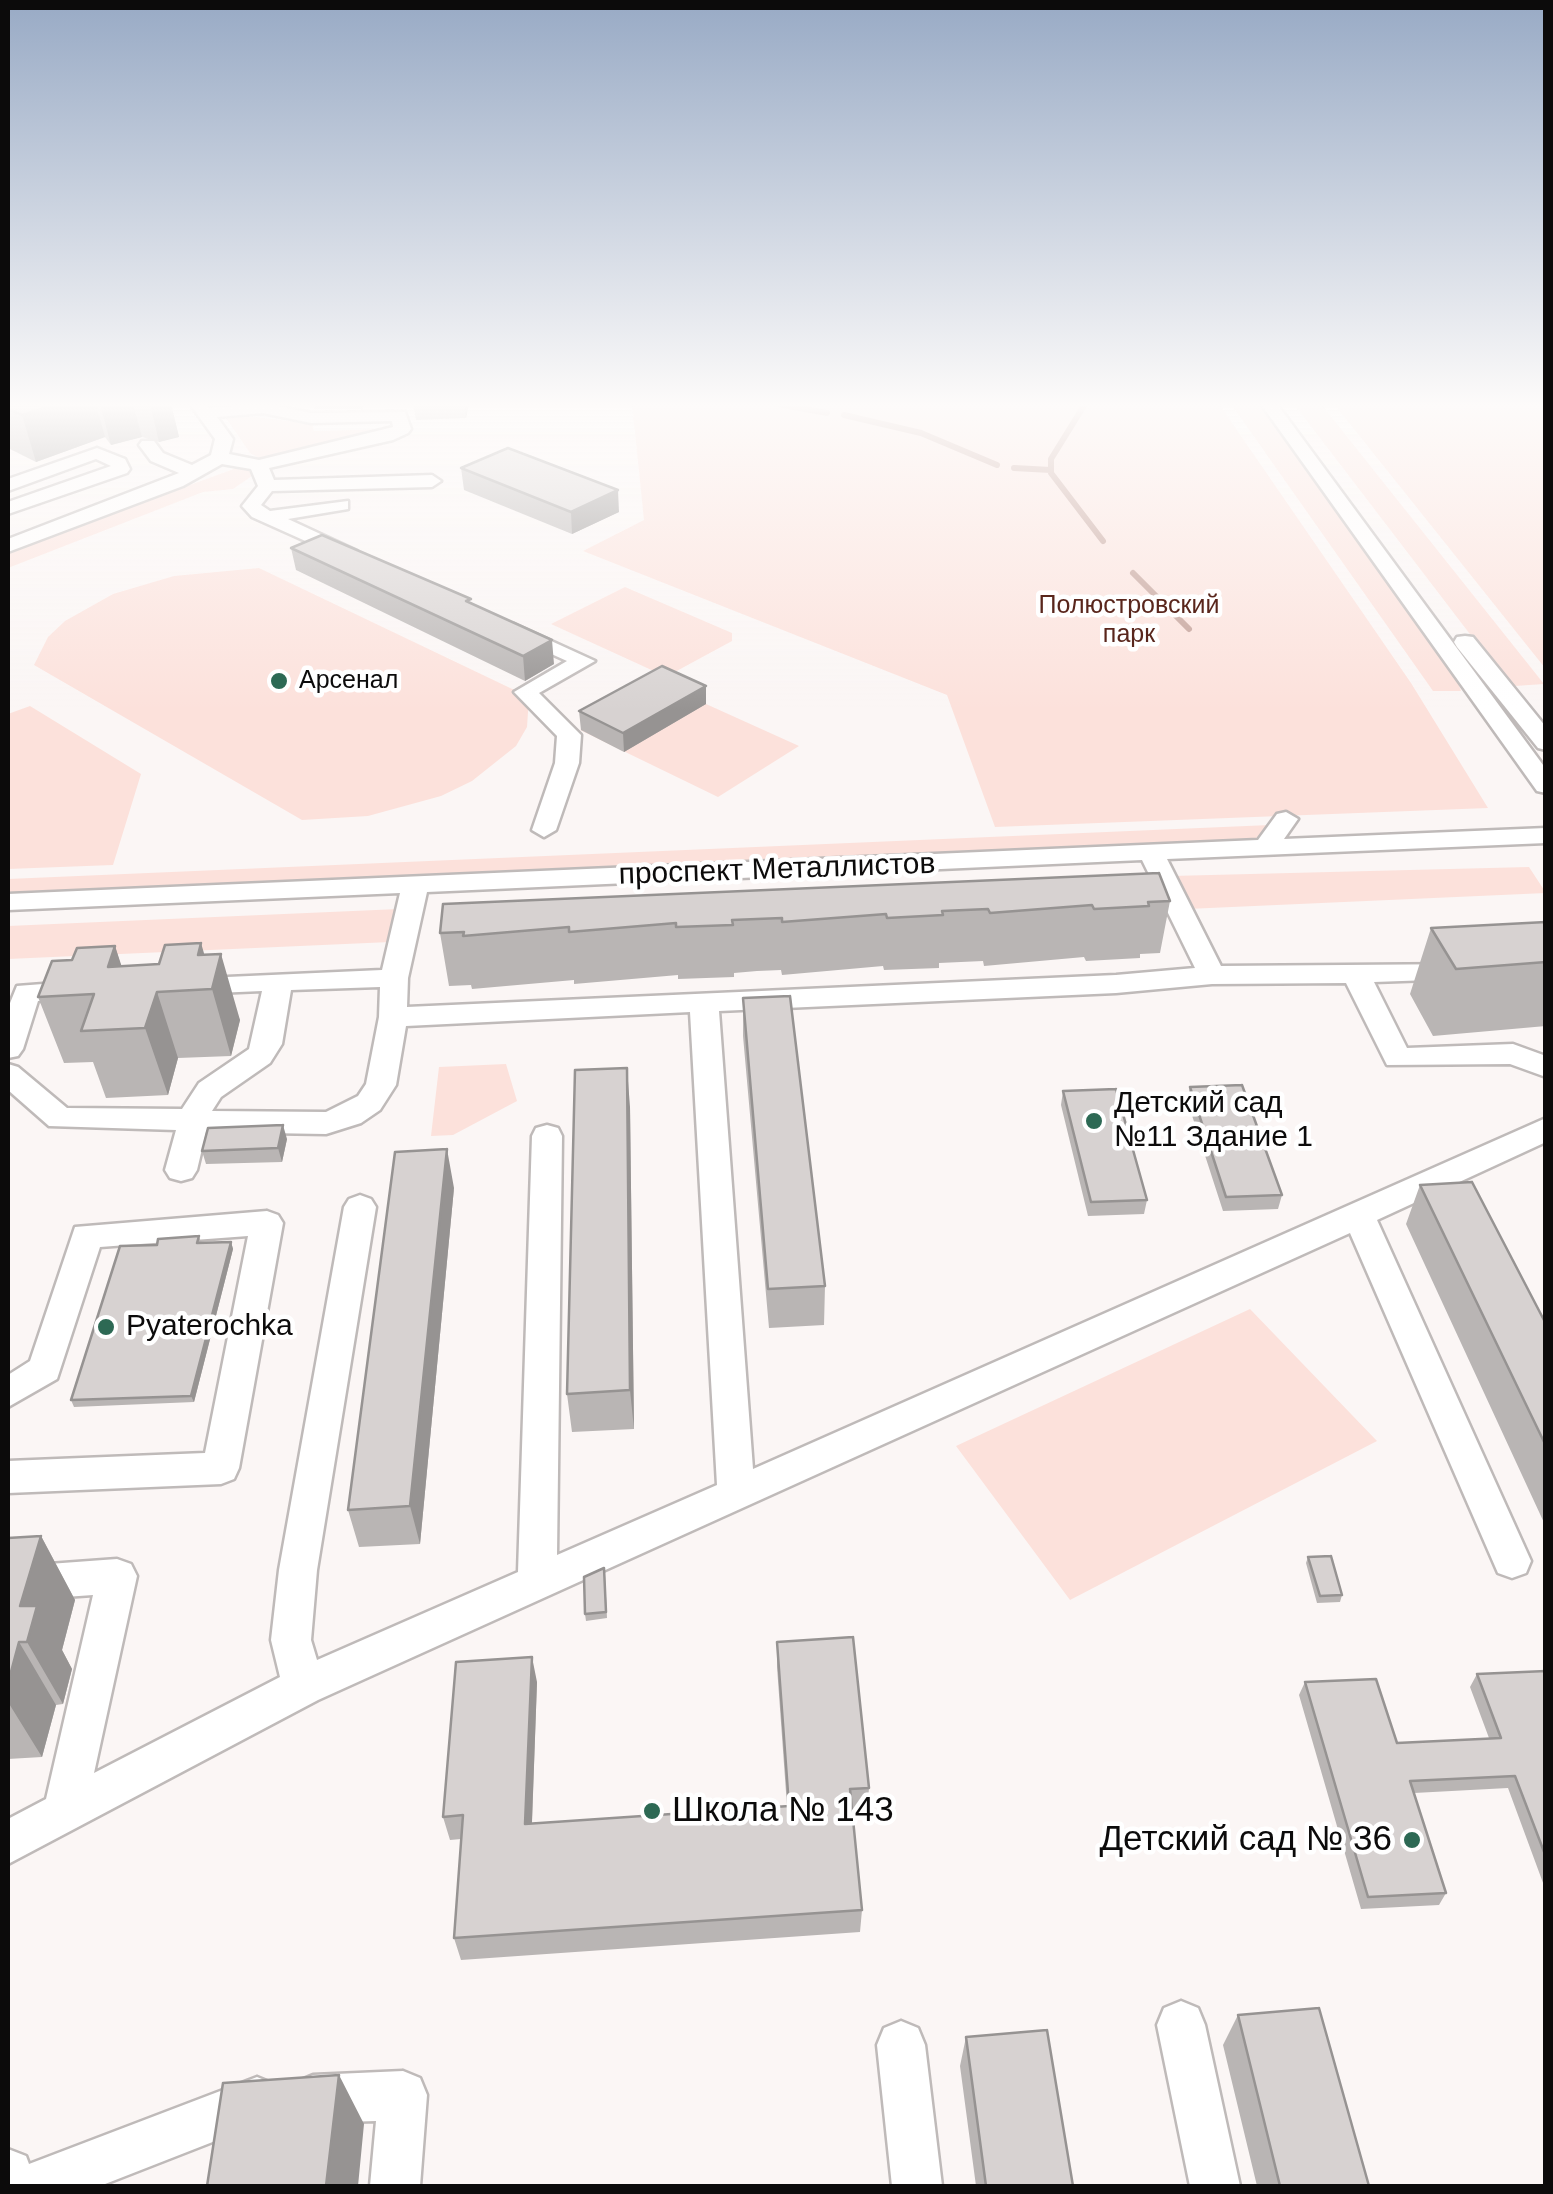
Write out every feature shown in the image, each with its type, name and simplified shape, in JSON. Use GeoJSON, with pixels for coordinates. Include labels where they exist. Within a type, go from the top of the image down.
{"type":"FeatureCollection","features":[{"type":"Feature","properties":{"kind":"street"},"geometry":{"type":"LineString","coordinates":[[12,555],[122,506]]}},
{"type":"Feature","properties":{"kind":"street"},"geometry":{"type":"LineString","coordinates":[[252,506],[372,565]]}},
{"type":"Feature","properties":{"kind":"street"},"geometry":{"type":"LineString","coordinates":[[267,517],[332,506]]}},
{"type":"Feature","properties":{"kind":"street"},"geometry":{"type":"LineString","coordinates":[[1343,506],[1546,786]]}},
{"type":"Feature","properties":{"kind":"street"},"geometry":{"type":"LineString","coordinates":[[1365,506],[1546,743]]}},
{"type":"Feature","properties":{"kind":"street"},"geometry":{"type":"LineString","coordinates":[[496,621],[584,662],[526,692],[569,735],[567,763],[544,830]]}},
{"type":"Feature","properties":{"kind":"street"},"geometry":{"type":"LineString","coordinates":[[1265,848],[1286,819]]}},
{"type":"Feature","properties":{"kind":"street","name":"проспект Металлистов"},"geometry":{"type":"LineString","coordinates":[[1155,861],[1265,848],[1546,835]]}},
{"type":"Feature","properties":{"kind":"street","name":"проспект Металлистов"},"geometry":{"type":"LineString","coordinates":[[8,918],[414,893],[1155,861],[1546,855]]}},
{"type":"Feature","properties":{"kind":"street"},"geometry":{"type":"LineString","coordinates":[[1155,861],[1212,974]]}},
{"type":"Feature","properties":{"kind":"street"},"geometry":{"type":"LineString","coordinates":[[8,1074],[60,1119],[159,1117],[326,1122],[350,1116],[369,1103],[382,1085],[393,1017],[394,978],[414,893]]}},
{"type":"Feature","properties":{"kind":"street","name":"проспект Металлистов"},"geometry":{"type":"LineString","coordinates":[[8,902],[414,893]]}},
{"type":"Feature","properties":{"kind":"street"},"geometry":{"type":"LineString","coordinates":[[393,1017],[1116,984],[1212,974],[1480,969]]}},
{"type":"Feature","properties":{"kind":"street"},"geometry":{"type":"LineString","coordinates":[[1356,974],[1397,1058],[1513,1054],[1546,1067]]}},
{"type":"Feature","properties":{"kind":"street"},"geometry":{"type":"LineString","coordinates":[[162,986],[394,978]]}},
{"type":"Feature","properties":{"kind":"street"},"geometry":{"type":"LineString","coordinates":[[181,1170],[200,1102],[210,1090],[260,1056],[267,1044],[278,982]]}},
{"type":"Feature","properties":{"kind":"street"},"geometry":{"type":"LineString","coordinates":[[8,1049],[17,991],[104,989]]}},
{"type":"Feature","properties":{"kind":"street"},"geometry":{"type":"LineString","coordinates":[[704,1002],[736,1491]]}},
{"type":"Feature","properties":{"kind":"street"},"geometry":{"type":"LineString","coordinates":[[8,1842],[65,1808],[304,1686],[1546,1129]]}},
{"type":"Feature","properties":{"kind":"street"},"geometry":{"type":"LineString","coordinates":[[537,1580],[547,1136]]}},
{"type":"Feature","properties":{"kind":"street"},"geometry":{"type":"LineString","coordinates":[[304,1686],[291,1640],[298,1570],[360,1207]]}},
{"type":"Feature","properties":{"kind":"street"},"geometry":{"type":"LineString","coordinates":[[1359,1216],[1512,1561]]}},
{"type":"Feature","properties":{"kind":"street"},"geometry":{"type":"LineString","coordinates":[[8,1393],[46,1369],[87,1236],[267,1223],[221,1468],[8,1477]]}},
{"type":"Feature","properties":{"kind":"street"},"geometry":{"type":"LineString","coordinates":[[8,1584],[118,1576],[65,1808]]}},
{"type":"Feature","properties":{"kind":"street"},"geometry":{"type":"LineString","coordinates":[[1181,2025],[1215,2186]]}},
{"type":"Feature","properties":{"kind":"street"},"geometry":{"type":"LineString","coordinates":[[901,2045],[917,2186]]}},
{"type":"Feature","properties":{"kind":"street"},"geometry":{"type":"LineString","coordinates":[[37,2186],[250,2101],[403,2095],[395,2186]]}},
{"type":"Feature","properties":{"kind":"street"},"geometry":{"type":"LineString","coordinates":[[8,2174],[12,2186]]}},
{"type":"Feature","properties":{"kind":"green space"},"geometry":{"type":"Polygon","coordinates":[[[132,506],[166,506],[8,568],[8,552],[132,506]]]}},
{"type":"Feature","properties":{"kind":"green space","name":"Полюстровский парк"},"geometry":{"type":"Polygon","coordinates":[[[643,506],[1289,506],[1411,683],[1488,808],[995,827],[947,695],[583,551],[644,520],[643,506]]]}},
{"type":"Feature","properties":{"kind":"green space"},"geometry":{"type":"Polygon","coordinates":[[[1303,506],[1334,506],[1455,673],[1461,691],[1433,691],[1303,506]]]}},
{"type":"Feature","properties":{"kind":"green space"},"geometry":{"type":"Polygon","coordinates":[[[1372,506],[1403,506],[1544,684],[1515,686],[1492,663],[1372,506]]]}},
{"type":"Feature","properties":{"kind":"green space"},"geometry":{"type":"Polygon","coordinates":[[[1416,506],[1545,506],[1545,668],[1416,506]]]}},
{"type":"Feature","properties":{"kind":"green space","name":"Арсенал"},"geometry":{"type":"Polygon","coordinates":[[[259,568],[529,697],[527,727],[516,746],[472,781],[441,796],[368,816],[302,820],[34,665],[48,637],[65,621],[113,594],[174,576],[259,568]]]}},
{"type":"Feature","properties":{"kind":"green space"},"geometry":{"type":"Polygon","coordinates":[[[625,587],[732,633],[732,641],[673,673],[658,673],[551,624],[625,587]]]}},
{"type":"Feature","properties":{"kind":"green space"},"geometry":{"type":"Polygon","coordinates":[[[663,684],[799,746],[718,797],[580,730],[663,684]]]}},
{"type":"Feature","properties":{"kind":"green space"},"geometry":{"type":"Polygon","coordinates":[[[30,706],[141,774],[113,865],[8,869],[8,714],[30,706]]]}},
{"type":"Feature","properties":{"kind":"green space"},"geometry":{"type":"Polygon","coordinates":[[[1270,825],[1261,836],[1245,842],[8,893],[8,879],[1270,825]]]}},
{"type":"Feature","properties":{"kind":"green space"},"geometry":{"type":"Polygon","coordinates":[[[1529,867],[1546,893],[1187,909],[1171,876],[1529,867]]]}},
{"type":"Feature","properties":{"kind":"green space"},"geometry":{"type":"Polygon","coordinates":[[[399,909],[390,942],[8,959],[8,926],[399,909]]]}},
{"type":"Feature","properties":{"kind":"green space"},"geometry":{"type":"Polygon","coordinates":[[[506,1064],[517,1101],[453,1135],[431,1136],[439,1067],[506,1064]]]}},
{"type":"Feature","properties":{"kind":"green space"},"geometry":{"type":"Polygon","coordinates":[[[1250,1309],[1377,1441],[1070,1600],[956,1446],[1250,1309]]]}},
{"type":"Feature","properties":{"kind":"building"},"geometry":{"type":"Polygon","coordinates":[[[557,506],[583,506],[571,512],[557,506]]]}},
{"type":"Feature","properties":{"kind":"building"},"geometry":{"type":"Polygon","coordinates":[[[322,535],[471,599],[466,601],[552,640],[523,656],[291,548],[322,535]]]}},
{"type":"Feature","properties":{"kind":"building"},"geometry":{"type":"Polygon","coordinates":[[[662,666],[706,686],[623,733],[579,711],[662,666]]]}},
{"type":"Feature","properties":{"kind":"building"},"geometry":{"type":"Polygon","coordinates":[[[1159,873],[1170,901],[1148,902],[1149,906],[1094,909],[1092,905],[990,913],[988,909],[942,911],[943,915],[887,918],[886,914],[782,922],[782,918],[732,920],[733,925],[676,927],[676,923],[569,932],[569,927],[463,936],[464,932],[440,933],[443,904],[1159,873]]]}},
{"type":"Feature","properties":{"kind":"building"},"geometry":{"type":"Polygon","coordinates":[[[1546,922],[1546,962],[1456,969],[1431,928],[1546,922]]]}},
{"type":"Feature","properties":{"kind":"building"},"geometry":{"type":"Polygon","coordinates":[[[201,943],[198,955],[221,954],[212,989],[157,992],[145,1028],[81,1031],[94,994],[38,997],[52,961],[72,960],[77,948],[115,946],[108,967],[159,964],[165,945],[201,943]]]}},
{"type":"Feature","properties":{"kind":"building"},"geometry":{"type":"Polygon","coordinates":[[[790,996],[825,1286],[768,1289],[743,998],[790,996]]]}},
{"type":"Feature","properties":{"kind":"building"},"geometry":{"type":"Polygon","coordinates":[[[627,1068],[630,1390],[567,1394],[575,1070],[627,1068]]]}},
{"type":"Feature","properties":{"kind":"building"},"geometry":{"type":"Polygon","coordinates":[[[1242,1085],[1282,1195],[1226,1197],[1190,1087],[1242,1085]]]}},
{"type":"Feature","properties":{"kind":"building"},"geometry":{"type":"Polygon","coordinates":[[[1116,1089],[1147,1200],[1091,1202],[1063,1091],[1116,1089]]]}},
{"type":"Feature","properties":{"kind":"building"},"geometry":{"type":"Polygon","coordinates":[[[283,1125],[278,1148],[202,1151],[208,1128],[283,1125]]]}},
{"type":"Feature","properties":{"kind":"building"},"geometry":{"type":"Polygon","coordinates":[[[447,1149],[410,1506],[348,1510],[395,1152],[447,1149]]]}},
{"type":"Feature","properties":{"kind":"building"},"geometry":{"type":"Polygon","coordinates":[[[1472,1182],[1546,1324],[1546,1446],[1420,1185],[1472,1182]]]}},
{"type":"Feature","properties":{"kind":"building"},"geometry":{"type":"Polygon","coordinates":[[[199,1236],[197,1243],[231,1242],[191,1396],[71,1400],[120,1246],[157,1245],[158,1239],[199,1236]]]}},
{"type":"Feature","properties":{"kind":"building"},"geometry":{"type":"Polygon","coordinates":[[[41,1536],[20,1606],[37,1606],[27,1642],[19,1642],[8,1683],[8,1538],[41,1536]]]}},
{"type":"Feature","properties":{"kind":"building"},"geometry":{"type":"Polygon","coordinates":[[[1331,1556],[1342,1595],[1320,1596],[1308,1557],[1331,1556]]]}},
{"type":"Feature","properties":{"kind":"building"},"geometry":{"type":"Polygon","coordinates":[[[604,1568],[606,1612],[585,1614],[584,1577],[604,1568]]]}},
{"type":"Feature","properties":{"kind":"building"},"geometry":{"type":"Polygon","coordinates":[[[853,1637],[869,1788],[850,1789],[862,1910],[454,1938],[463,1815],[443,1817],[456,1662],[532,1657],[525,1824],[789,1806],[777,1642],[853,1637]]]}},
{"type":"Feature","properties":{"kind":"building"},"geometry":{"type":"Polygon","coordinates":[[[1546,1671],[1546,1857],[1515,1776],[1410,1781],[1446,1893],[1368,1897],[1305,1682],[1376,1679],[1397,1743],[1501,1738],[1477,1674],[1546,1671]]]}},
{"type":"Feature","properties":{"kind":"building"},"geometry":{"type":"Polygon","coordinates":[[[1319,2008],[1369,2186],[1280,2186],[1238,2015],[1319,2008]]]}},
{"type":"Feature","properties":{"kind":"building"},"geometry":{"type":"Polygon","coordinates":[[[1047,2030],[1073,2186],[986,2186],[966,2037],[1047,2030]]]}},
{"type":"Feature","properties":{"kind":"building"},"geometry":{"type":"Polygon","coordinates":[[[339,2075],[326,2186],[207,2186],[223,2083],[339,2075]]]}},
{"type":"Feature","properties":{"kind":"waterway"},"geometry":{"type":"LineString","coordinates":[[1077,506],[1103,541]]}},
{"type":"Feature","properties":{"kind":"waterway"},"geometry":{"type":"LineString","coordinates":[[1133,573],[1189,629]]}},
{"type":"Feature","properties":{"kind":"place","name":"Арсенал"},"geometry":{"type":"Point","coordinates":[279,681]}},
{"type":"Feature","properties":{"kind":"place","name":"Детский сад №11 Здание 1"},"geometry":{"type":"Point","coordinates":[1094,1121]}},
{"type":"Feature","properties":{"kind":"place","name":"Pyaterochka"},"geometry":{"type":"Point","coordinates":[106,1327]}},
{"type":"Feature","properties":{"kind":"place","name":"Школа № 143"},"geometry":{"type":"Point","coordinates":[652,1811]}},
{"type":"Feature","properties":{"kind":"place","name":"Детский сад № 36"},"geometry":{"type":"Point","coordinates":[1412,1840]}}]}
